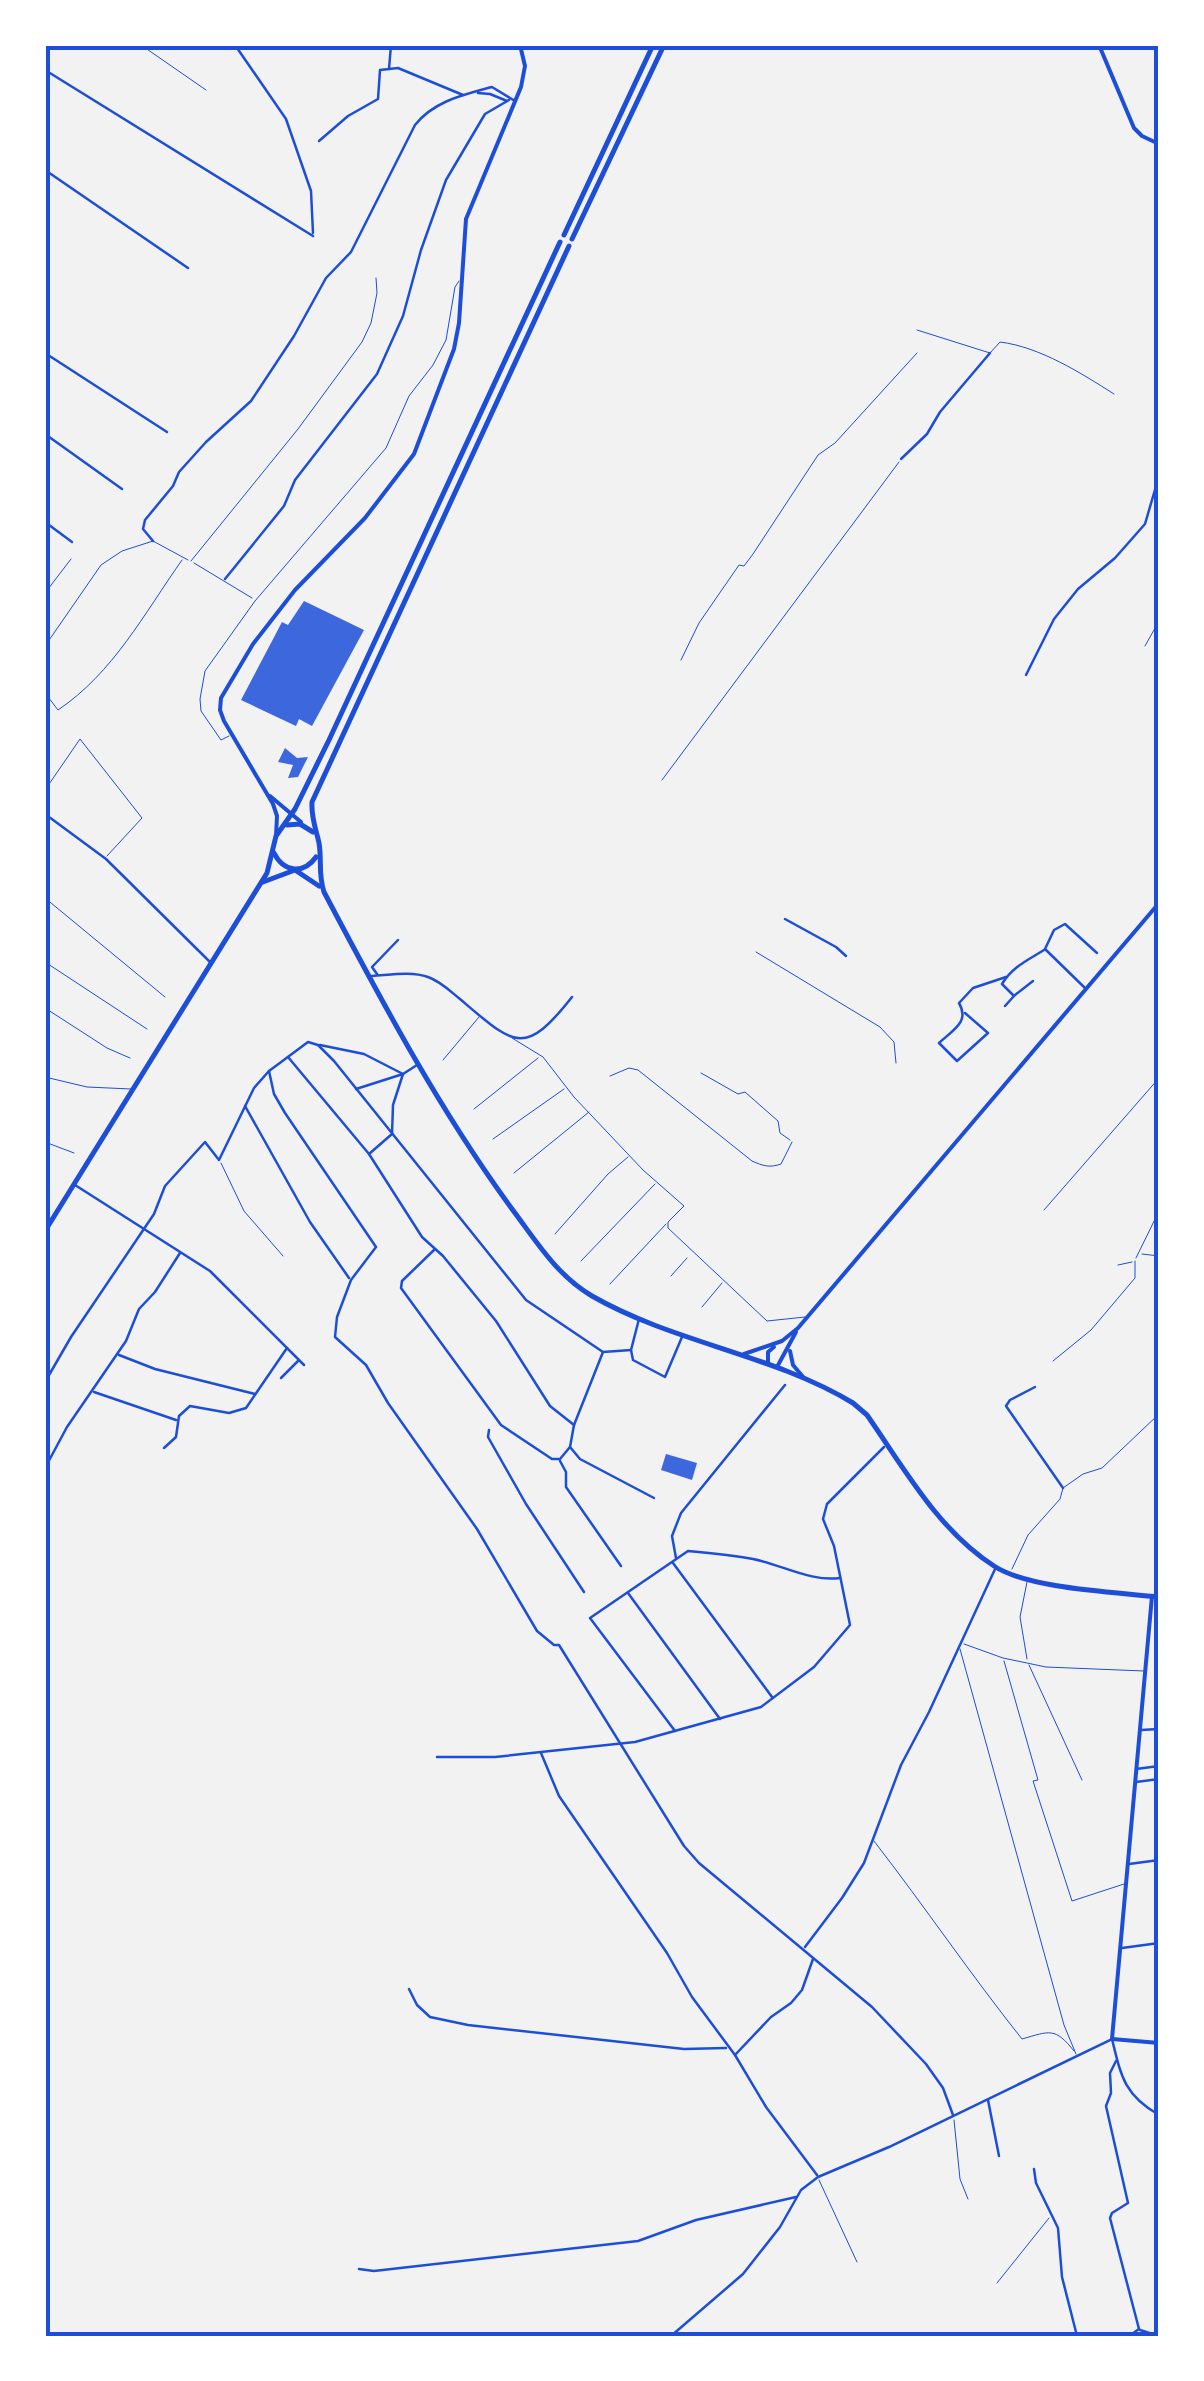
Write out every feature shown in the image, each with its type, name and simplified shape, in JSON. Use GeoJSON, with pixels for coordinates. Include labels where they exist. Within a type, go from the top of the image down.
{"type":"FeatureCollection","features":[{"type":"Feature","properties":{"kind":"main road"},"geometry":{"type":"LineString","coordinates":[[45,1231],[261,882],[274,849],[277,816],[232,735],[220,704],[232,674],[272,617],[364,518],[414,454],[454,349],[466,219],[525,66],[520,45]]}},
{"type":"Feature","properties":{"kind":"main road"},"geometry":{"type":"LineString","coordinates":[[276,836],[300,800],[653,45]]}},
{"type":"Feature","properties":{"kind":"main road"},"geometry":{"type":"LineString","coordinates":[[324,892],[311,806],[664,45]]}},
{"type":"Feature","properties":{"kind":"main road"},"geometry":{"type":"LineString","coordinates":[[1100,45],[1134,128],[1159,144]]}},
{"type":"Feature","properties":{"kind":"main road"},"geometry":{"type":"LineString","coordinates":[[568,227],[570,232],[576,231]]}},
{"type":"Feature","properties":{"kind":"main road"},"geometry":{"type":"LineString","coordinates":[[557,250],[566,253]]}},
{"type":"Feature","properties":{"kind":"main road"},"geometry":{"type":"LineString","coordinates":[[268,794],[315,834]]}},
{"type":"Feature","properties":{"kind":"main road"},"geometry":{"type":"LineString","coordinates":[[276,800],[290,805],[300,800]]}},
{"type":"Feature","properties":{"kind":"main road"},"geometry":{"type":"LineString","coordinates":[[282,828],[304,825]]}},
{"type":"Feature","properties":{"kind":"main road"},"geometry":{"type":"LineString","coordinates":[[274,849],[280,863],[310,877],[324,892],[465,1143],[548,1258],[590,1294],[639,1318],[744,1354],[853,1403],[867,1415],[936,1513],[996,1567],[1028,1579],[1155,1596],[1135,1769],[1112,2039],[1159,2043]]}},
{"type":"Feature","properties":{"kind":"main road"},"geometry":{"type":"LineString","coordinates":[[261,882],[307,867],[318,855]]}},
{"type":"Feature","properties":{"kind":"main road"},"geometry":{"type":"LineString","coordinates":[[768,1364],[772,1349],[798,1328],[1159,902]]}},
{"type":"Feature","properties":{"kind":"main road"},"geometry":{"type":"LineString","coordinates":[[777,1368],[798,1328]]}},
{"type":"Feature","properties":{"kind":"main road"},"geometry":{"type":"LineString","coordinates":[[744,1354],[782,1341]]}},
{"type":"Feature","properties":{"kind":"main road"},"geometry":{"type":"LineString","coordinates":[[790,1346],[793,1365],[807,1381]]}},
{"type":"Feature","properties":{"kind":"main road"},"geometry":{"type":"LineString","coordinates":[[772,1349],[782,1350],[783,1360]]}},
{"type":"Feature","properties":{"kind":"street"},"geometry":{"type":"LineString","coordinates":[[45,70],[313,236],[311,191],[286,119],[235,45]]}},
{"type":"Feature","properties":{"kind":"street"},"geometry":{"type":"LineString","coordinates":[[389,69],[391,45]]}},
{"type":"Feature","properties":{"kind":"street"},"geometry":{"type":"LineString","coordinates":[[319,141],[348,116],[378,99],[380,70],[398,68],[464,95]]}},
{"type":"Feature","properties":{"kind":"street"},"geometry":{"type":"LineString","coordinates":[[153,542],[144,529],[145,520],[197,452],[251,402],[326,278],[351,252],[415,125],[436,106],[471,93],[496,88],[511,101]]}},
{"type":"Feature","properties":{"kind":"street"},"geometry":{"type":"LineString","coordinates":[[471,93],[511,101]]}},
{"type":"Feature","properties":{"kind":"street"},"geometry":{"type":"LineString","coordinates":[[225,579],[284,506],[295,480],[377,374],[403,316],[446,180],[486,114],[511,101]]}},
{"type":"Feature","properties":{"kind":"street"},"geometry":{"type":"LineString","coordinates":[[45,170],[188,268]]}},
{"type":"Feature","properties":{"kind":"street"},"geometry":{"type":"LineString","coordinates":[[45,353],[167,432]]}},
{"type":"Feature","properties":{"kind":"street"},"geometry":{"type":"LineString","coordinates":[[901,459],[926,434],[990,353]]}},
{"type":"Feature","properties":{"kind":"street"},"geometry":{"type":"LineString","coordinates":[[45,434],[122,490]]}},
{"type":"Feature","properties":{"kind":"street"},"geometry":{"type":"LineString","coordinates":[[1026,675],[1054,619],[1078,589],[1136,538],[1145,524],[1159,476]]}},
{"type":"Feature","properties":{"kind":"street"},"geometry":{"type":"LineString","coordinates":[[45,522],[72,542]]}},
{"type":"Feature","properties":{"kind":"street"},"geometry":{"type":"LineString","coordinates":[[45,814],[106,859],[211,963]]}},
{"type":"Feature","properties":{"kind":"street"},"geometry":{"type":"LineString","coordinates":[[785,919],[836,946],[846,956]]}},
{"type":"Feature","properties":{"kind":"street"},"geometry":{"type":"LineString","coordinates":[[1014,996],[1002,984],[1006,977],[1018,965],[1045,950],[1054,930],[1065,924],[1097,953]]}},
{"type":"Feature","properties":{"kind":"street"},"geometry":{"type":"LineString","coordinates":[[377,976],[372,967],[398,940]]}},
{"type":"Feature","properties":{"kind":"street"},"geometry":{"type":"LineString","coordinates":[[1045,950],[1086,989]]}},
{"type":"Feature","properties":{"kind":"street"},"geometry":{"type":"LineString","coordinates":[[369,976],[428,976],[512,1038],[536,1035],[572,996]]}},
{"type":"Feature","properties":{"kind":"street"},"geometry":{"type":"LineString","coordinates":[[965,1012],[964,1020],[939,1043],[957,1062],[988,1033],[960,1003],[974,988],[1006,977]]}},
{"type":"Feature","properties":{"kind":"street"},"geometry":{"type":"LineString","coordinates":[[1006,1006],[1033,980]]}},
{"type":"Feature","properties":{"kind":"street"},"geometry":{"type":"LineString","coordinates":[[45,1382],[154,1214],[165,1186],[205,1142],[220,1160],[244,1104],[269,1071],[308,1042],[364,1054],[403,1074]]}},
{"type":"Feature","properties":{"kind":"street"},"geometry":{"type":"LineString","coordinates":[[313,1044],[356,1088],[526,1300],[604,1352],[631,1350]]}},
{"type":"Feature","properties":{"kind":"street"},"geometry":{"type":"LineString","coordinates":[[288,1057],[369,1154],[422,1237],[496,1321],[550,1406],[574,1425]]}},
{"type":"Feature","properties":{"kind":"street"},"geometry":{"type":"LineString","coordinates":[[356,1088],[403,1074],[418,1064]]}},
{"type":"Feature","properties":{"kind":"street"},"geometry":{"type":"LineString","coordinates":[[269,1071],[274,1094],[376,1247],[350,1280],[337,1317],[335,1337],[366,1365],[388,1403],[477,1529],[537,1632],[559,1646],[684,1846],[699,1864],[872,2008],[926,2064],[943,2088],[953,2115]]}},
{"type":"Feature","properties":{"kind":"street"},"geometry":{"type":"LineString","coordinates":[[369,1154],[392,1134],[393,1105],[403,1074]]}},
{"type":"Feature","properties":{"kind":"street"},"geometry":{"type":"LineString","coordinates":[[244,1104],[310,1222],[350,1280]]}},
{"type":"Feature","properties":{"kind":"street"},"geometry":{"type":"LineString","coordinates":[[74,1184],[218,1278],[304,1365]]}},
{"type":"Feature","properties":{"kind":"street"},"geometry":{"type":"LineString","coordinates":[[435,1249],[402,1280],[401,1288],[501,1425],[552,1459],[560,1459]]}},
{"type":"Feature","properties":{"kind":"street"},"geometry":{"type":"LineString","coordinates":[[45,1468],[134,1326],[138,1309],[155,1292],[181,1252]]}},
{"type":"Feature","properties":{"kind":"street"},"geometry":{"type":"LineString","coordinates":[[639,1318],[631,1350],[635,1364],[666,1377],[684,1334]]}},
{"type":"Feature","properties":{"kind":"street"},"geometry":{"type":"LineString","coordinates":[[164,1448],[176,1437],[182,1412],[194,1405],[240,1412],[287,1348]]}},
{"type":"Feature","properties":{"kind":"street"},"geometry":{"type":"LineString","coordinates":[[560,1459],[570,1447],[574,1425],[604,1352]]}},
{"type":"Feature","properties":{"kind":"street"},"geometry":{"type":"LineString","coordinates":[[117,1354],[155,1369],[256,1395]]}},
{"type":"Feature","properties":{"kind":"street"},"geometry":{"type":"LineString","coordinates":[[281,1378],[299,1360]]}},
{"type":"Feature","properties":{"kind":"street"},"geometry":{"type":"LineString","coordinates":[[772,1697],[674,1561],[672,1536],[682,1513],[785,1385]]}},
{"type":"Feature","properties":{"kind":"street"},"geometry":{"type":"LineString","coordinates":[[1034,1388],[1006,1406],[1063,1488]]}},
{"type":"Feature","properties":{"kind":"street"},"geometry":{"type":"LineString","coordinates":[[92,1392],[178,1420]]}},
{"type":"Feature","properties":{"kind":"street"},"geometry":{"type":"LineString","coordinates":[[489,1430],[488,1437],[526,1504],[584,1592]]}},
{"type":"Feature","properties":{"kind":"street"},"geometry":{"type":"LineString","coordinates":[[437,1757],[494,1757],[622,1743],[761,1708],[814,1667],[850,1625],[834,1546],[823,1519],[827,1504],[887,1444]]}},
{"type":"Feature","properties":{"kind":"street"},"geometry":{"type":"LineString","coordinates":[[570,1447],[580,1459],[654,1498]]}},
{"type":"Feature","properties":{"kind":"street"},"geometry":{"type":"LineString","coordinates":[[560,1459],[566,1472],[566,1487],[621,1566]]}},
{"type":"Feature","properties":{"kind":"street"},"geometry":{"type":"LineString","coordinates":[[676,1732],[590,1618],[688,1551],[749,1558],[821,1581],[841,1578]]}},
{"type":"Feature","properties":{"kind":"street"},"geometry":{"type":"LineString","coordinates":[[804,1948],[842,1898],[874,1841],[901,1764],[996,1567]]}},
{"type":"Feature","properties":{"kind":"street"},"geometry":{"type":"LineString","coordinates":[[628,1592],[720,1719]]}},
{"type":"Feature","properties":{"kind":"street"},"geometry":{"type":"LineString","coordinates":[[1139,1730],[1159,1729]]}},
{"type":"Feature","properties":{"kind":"street"},"geometry":{"type":"LineString","coordinates":[[540,1752],[559,1796],[735,2055],[766,2107],[818,2176]]}},
{"type":"Feature","properties":{"kind":"street"},"geometry":{"type":"LineString","coordinates":[[1135,1769],[1159,1766]]}},
{"type":"Feature","properties":{"kind":"street"},"geometry":{"type":"LineString","coordinates":[[1135,1782],[1159,1779]]}},
{"type":"Feature","properties":{"kind":"street"},"geometry":{"type":"LineString","coordinates":[[1128,1864],[1159,1860]]}},
{"type":"Feature","properties":{"kind":"street"},"geometry":{"type":"LineString","coordinates":[[1120,1949],[1159,1943]]}},
{"type":"Feature","properties":{"kind":"street"},"geometry":{"type":"LineString","coordinates":[[735,2055],[771,2016],[792,2003],[802,1990],[814,1957]]}},
{"type":"Feature","properties":{"kind":"street"},"geometry":{"type":"LineString","coordinates":[[408,1989],[430,2017],[468,2025],[684,2049],[727,2048]]}},
{"type":"Feature","properties":{"kind":"street"},"geometry":{"type":"LineString","coordinates":[[671,2336],[743,2274],[780,2227],[798,2196],[818,2176],[1076,2054],[1112,2039],[1128,2092],[1159,2114]]}},
{"type":"Feature","properties":{"kind":"street"},"geometry":{"type":"LineString","coordinates":[[1117,2060],[1110,2073],[1111,2093],[1106,2106],[1128,2203],[1110,2218],[1139,2329]]}},
{"type":"Feature","properties":{"kind":"street"},"geometry":{"type":"LineString","coordinates":[[988,2098],[1000,2156]]}},
{"type":"Feature","properties":{"kind":"street"},"geometry":{"type":"LineString","coordinates":[[1034,2170],[1036,2183],[1058,2228],[1062,2278],[1077,2336]]}},
{"type":"Feature","properties":{"kind":"street"},"geometry":{"type":"LineString","coordinates":[[359,2270],[638,2241],[696,2220],[798,2196]]}},
{"type":"Feature","properties":{"kind":"street"},"geometry":{"type":"LineString","coordinates":[[1139,2329],[1159,2336]]}},
{"type":"Feature","properties":{"kind":"street"},"geometry":{"type":"LineString","coordinates":[[1128,2336],[1139,2329]]}},
{"type":"Feature","properties":{"kind":"lane"},"geometry":{"type":"LineString","coordinates":[[141,45],[206,90]]}},
{"type":"Feature","properties":{"kind":"lane"},"geometry":{"type":"LineString","coordinates":[[191,561],[298,429],[362,342],[378,293],[376,278]]}},
{"type":"Feature","properties":{"kind":"lane"},"geometry":{"type":"LineString","coordinates":[[232,735],[221,740],[202,710],[205,671],[255,601],[386,448],[410,396],[446,340],[455,287],[461,279]]}},
{"type":"Feature","properties":{"kind":"lane"},"geometry":{"type":"LineString","coordinates":[[917,330],[990,353],[1000,342],[1014,344],[1074,370],[1114,394]]}},
{"type":"Feature","properties":{"kind":"lane"},"geometry":{"type":"LineString","coordinates":[[681,660],[720,590],[738,565],[744,566],[753,554],[818,455],[835,443],[918,353]]}},
{"type":"Feature","properties":{"kind":"lane"},"geometry":{"type":"LineString","coordinates":[[662,780],[901,459]]}},
{"type":"Feature","properties":{"kind":"lane"},"geometry":{"type":"LineString","coordinates":[[45,646],[101,565],[122,552],[153,542],[225,579],[255,601]]}},
{"type":"Feature","properties":{"kind":"lane"},"geometry":{"type":"LineString","coordinates":[[45,593],[72,558]]}},
{"type":"Feature","properties":{"kind":"lane"},"geometry":{"type":"LineString","coordinates":[[45,693],[58,710],[82,694],[118,654],[183,559]]}},
{"type":"Feature","properties":{"kind":"lane"},"geometry":{"type":"LineString","coordinates":[[1145,646],[1159,621]]}},
{"type":"Feature","properties":{"kind":"lane"},"geometry":{"type":"LineString","coordinates":[[45,790],[80,739],[142,818],[106,859]]}},
{"type":"Feature","properties":{"kind":"lane"},"geometry":{"type":"LineString","coordinates":[[45,898],[165,997]]}},
{"type":"Feature","properties":{"kind":"lane"},"geometry":{"type":"LineString","coordinates":[[756,952],[880,1027],[894,1042],[896,1063]]}},
{"type":"Feature","properties":{"kind":"lane"},"geometry":{"type":"LineString","coordinates":[[45,962],[147,1029]]}},
{"type":"Feature","properties":{"kind":"lane"},"geometry":{"type":"LineString","coordinates":[[45,1008],[130,1058]]}},
{"type":"Feature","properties":{"kind":"lane"},"geometry":{"type":"LineString","coordinates":[[443,1060],[480,1016]]}},
{"type":"Feature","properties":{"kind":"lane"},"geometry":{"type":"LineString","coordinates":[[512,1038],[552,1066],[566,1087],[684,1206],[610,1284]]}},
{"type":"Feature","properties":{"kind":"lane"},"geometry":{"type":"LineString","coordinates":[[474,1109],[540,1056]]}},
{"type":"Feature","properties":{"kind":"lane"},"geometry":{"type":"LineString","coordinates":[[610,1076],[629,1068],[638,1070],[762,1165],[772,1168],[781,1164],[792,1142]]}},
{"type":"Feature","properties":{"kind":"lane"},"geometry":{"type":"LineString","coordinates":[[700,1073],[738,1094],[745,1092],[778,1121],[780,1132],[796,1145]]}},
{"type":"Feature","properties":{"kind":"lane"},"geometry":{"type":"LineString","coordinates":[[45,1078],[87,1087],[132,1088]]}},
{"type":"Feature","properties":{"kind":"lane"},"geometry":{"type":"LineString","coordinates":[[1044,1210],[1159,1078]]}},
{"type":"Feature","properties":{"kind":"lane"},"geometry":{"type":"LineString","coordinates":[[493,1139],[566,1087]]}},
{"type":"Feature","properties":{"kind":"lane"},"geometry":{"type":"LineString","coordinates":[[514,1173],[590,1112]]}},
{"type":"Feature","properties":{"kind":"lane"},"geometry":{"type":"LineString","coordinates":[[45,1142],[74,1154]]}},
{"type":"Feature","properties":{"kind":"lane"},"geometry":{"type":"LineString","coordinates":[[555,1234],[608,1174],[631,1155]]}},
{"type":"Feature","properties":{"kind":"lane"},"geometry":{"type":"LineString","coordinates":[[220,1160],[244,1210],[283,1256]]}},
{"type":"Feature","properties":{"kind":"lane"},"geometry":{"type":"LineString","coordinates":[[581,1261],[657,1182]]}},
{"type":"Feature","properties":{"kind":"lane"},"geometry":{"type":"LineString","coordinates":[[1053,1360],[1092,1330],[1135,1278],[1134,1262],[1159,1211]]}},
{"type":"Feature","properties":{"kind":"lane"},"geometry":{"type":"LineString","coordinates":[[668,1222],[668,1228],[692,1252],[767,1321],[808,1316]]}},
{"type":"Feature","properties":{"kind":"lane"},"geometry":{"type":"LineString","coordinates":[[1139,1252],[1149,1258],[1159,1256]]}},
{"type":"Feature","properties":{"kind":"lane"},"geometry":{"type":"LineString","coordinates":[[1118,1265],[1134,1262]]}},
{"type":"Feature","properties":{"kind":"lane"},"geometry":{"type":"LineString","coordinates":[[702,1306],[724,1281]]}},
{"type":"Feature","properties":{"kind":"lane"},"geometry":{"type":"LineString","coordinates":[[1010,1573],[1028,1535],[1060,1499],[1063,1488],[1083,1474],[1102,1468],[1159,1414]]}},
{"type":"Feature","properties":{"kind":"lane"},"geometry":{"type":"LineString","coordinates":[[1028,1579],[1020,1617],[1028,1663],[1082,1780]]}},
{"type":"Feature","properties":{"kind":"lane"},"geometry":{"type":"LineString","coordinates":[[958,1643],[1028,1663],[1145,1671]]}},
{"type":"Feature","properties":{"kind":"lane"},"geometry":{"type":"LineString","coordinates":[[958,1643],[1059,2008],[1076,2054]]}},
{"type":"Feature","properties":{"kind":"lane"},"geometry":{"type":"LineString","coordinates":[[1003,1658],[1038,1780],[1033,1781],[1072,1900],[1127,1883]]}},
{"type":"Feature","properties":{"kind":"lane"},"geometry":{"type":"LineString","coordinates":[[874,1841],[926,1908],[968,1972],[1022,2039],[1053,2032],[1062,2036],[1076,2054]]}},
{"type":"Feature","properties":{"kind":"lane"},"geometry":{"type":"LineString","coordinates":[[953,2115],[960,2179],[968,2199]]}},
{"type":"Feature","properties":{"kind":"lane"},"geometry":{"type":"LineString","coordinates":[[818,2176],[857,2262]]}},
{"type":"Feature","properties":{"kind":"lane"},"geometry":{"type":"LineString","coordinates":[[997,2283],[1051,2216]]}},
{"type":"Feature","properties":{"kind":"path"},"geometry":{"type":"LineString","coordinates":[[671,1276],[692,1252]]}},
{"type":"Feature","properties":{"kind":"building"},"geometry":{"type":"Polygon","coordinates":[[[304,601],[364,630],[312,726],[299,719],[296,726],[241,700],[282,622],[288,625],[304,601]]]}},
{"type":"Feature","properties":{"kind":"building"},"geometry":{"type":"Polygon","coordinates":[[[285,748],[297,758],[308,757],[298,777],[288,778],[293,765],[278,762],[285,748]]]}},
{"type":"Feature","properties":{"kind":"building"},"geometry":{"type":"Polygon","coordinates":[[[666,1454],[697,1463],[692,1480],[661,1470],[666,1454]]]}}]}
